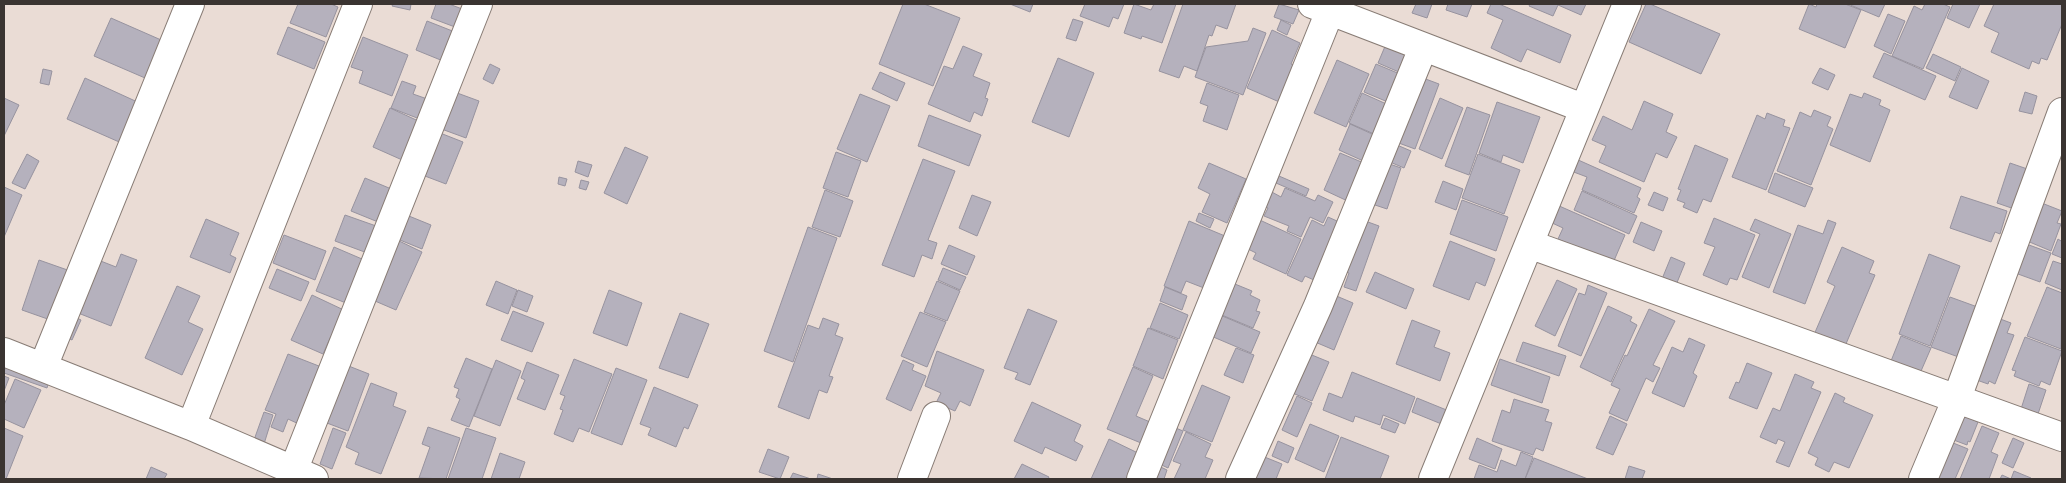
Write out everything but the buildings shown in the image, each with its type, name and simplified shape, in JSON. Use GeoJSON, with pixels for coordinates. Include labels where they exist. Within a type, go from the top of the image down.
{"type":"FeatureCollection","features":[{"type":"Feature","properties":{"kind":"street"},"geometry":{"type":"LineString","coordinates":[[43,367],[190,4]]}},
{"type":"Feature","properties":{"kind":"street"},"geometry":{"type":"LineString","coordinates":[[191,426],[358,4]]}},
{"type":"Feature","properties":{"kind":"street"},"geometry":{"type":"LineString","coordinates":[[4,352],[191,426],[304,475],[478,4]]}},
{"type":"Feature","properties":{"kind":"street"},"geometry":{"type":"LineString","coordinates":[[1433,479],[1626,4]]}},
{"type":"Feature","properties":{"kind":"street"},"geometry":{"type":"LineString","coordinates":[[1141,479],[1321,7],[1423,48],[1583,108]]}},
{"type":"Feature","properties":{"kind":"street"},"geometry":{"type":"LineString","coordinates":[[1240,479],[1318,306],[1423,48]]}},
{"type":"Feature","properties":{"kind":"street"},"geometry":{"type":"LineString","coordinates":[[1923,479],[1957,398],[2062,112]]}},
{"type":"Feature","properties":{"kind":"street"},"geometry":{"type":"LineString","coordinates":[[1529,244],[2062,437]]}},
{"type":"Feature","properties":{"kind":"street"},"geometry":{"type":"LineString","coordinates":[[912,479],[936,416]]}}]}
